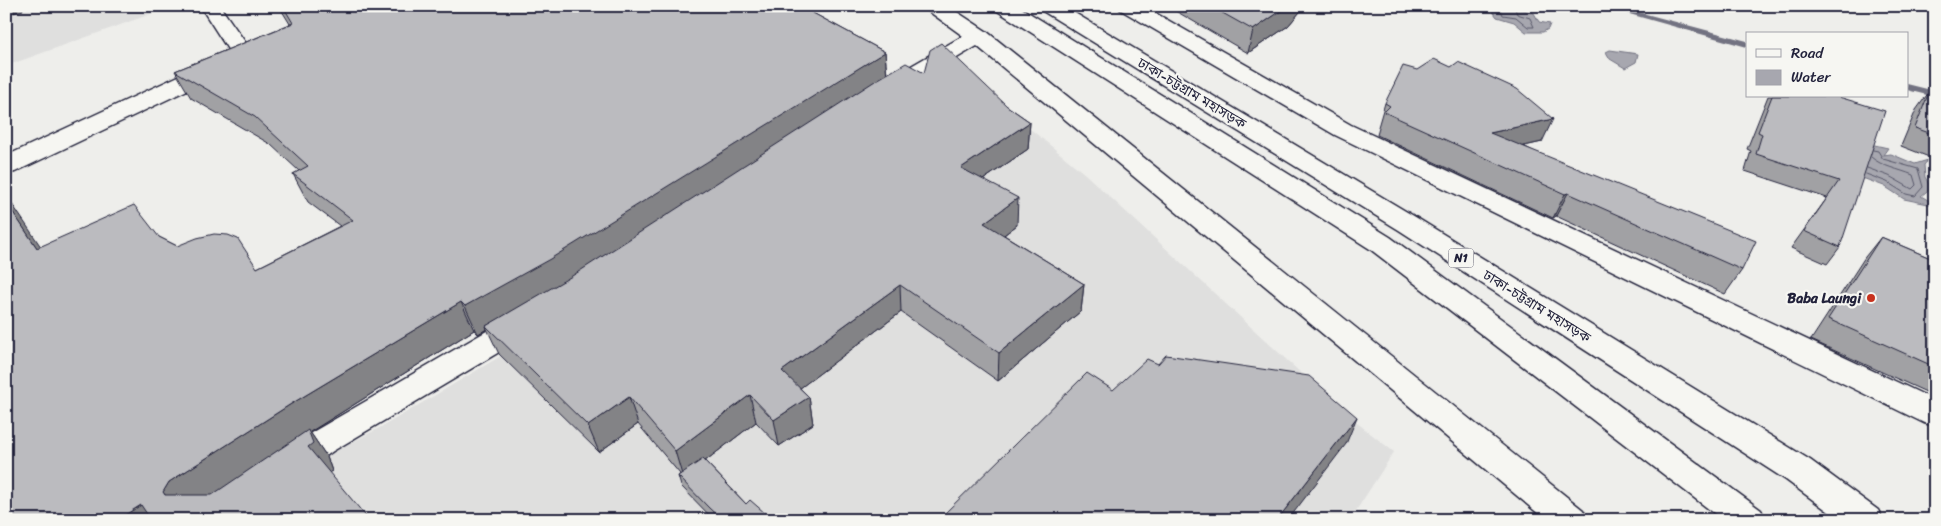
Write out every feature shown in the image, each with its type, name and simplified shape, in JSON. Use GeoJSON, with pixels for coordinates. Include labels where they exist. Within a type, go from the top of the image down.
{"type":"FeatureCollection","features":[{"type":"Feature","properties":{"kind":"main road"},"geometry":{"type":"LineString","coordinates":[[6,166],[234,59],[241,52],[212,9],[214,6]]}},
{"type":"Feature","properties":{"kind":"main road"},"geometry":{"type":"LineString","coordinates":[[934,6],[978,36],[1571,520]]}},
{"type":"Feature","properties":{"kind":"main road","name":"ঢাকা-চট্টগ্রাম মহাসড়ক"},"geometry":{"type":"LineString","coordinates":[[1003,6],[1380,243],[1749,520]]}},
{"type":"Feature","properties":{"kind":"main road","name":"ঢাকা-চট্টগ্রাম মহাসড়ক"},"geometry":{"type":"LineString","coordinates":[[1048,6],[1424,235],[1798,470],[1866,520]]}},
{"type":"Feature","properties":{"kind":"main road"},"geometry":{"type":"LineString","coordinates":[[1128,6],[1343,130],[1935,414]]}},
{"type":"Feature","properties":{"kind":"main road"},"geometry":{"type":"LineString","coordinates":[[868,101],[978,36]]}},
{"type":"Feature","properties":{"kind":"main road"},"geometry":{"type":"LineString","coordinates":[[264,481],[322,442],[545,310]]}},
{"type":"Feature","properties":{"kind":"shaded area"},"geometry":{"type":"Polygon","coordinates":[[[6,6],[173,6],[6,66],[6,6]]]}},
{"type":"Feature","properties":{"kind":"shaded area"},"geometry":{"type":"Polygon","coordinates":[[[949,62],[1085,174],[1342,411],[1394,452],[1350,520],[245,520],[331,453],[385,425],[538,334],[949,62]]]}},
{"type":"Feature","properties":{"kind":"water"},"geometry":{"type":"Polygon","coordinates":[[[1513,7],[1534,13],[1539,22],[1550,24],[1548,29],[1543,32],[1526,32],[1514,22],[1497,17],[1491,9],[1513,7]]]}},
{"type":"Feature","properties":{"kind":"water"},"geometry":{"type":"Polygon","coordinates":[[[1610,50],[1638,54],[1636,62],[1625,68],[1610,59],[1606,52],[1610,50]]]}},
{"type":"Feature","properties":{"kind":"water"},"geometry":{"type":"Polygon","coordinates":[[[1870,144],[1888,148],[1883,155],[1891,154],[1915,164],[1928,160],[1924,165],[1925,177],[1931,188],[1921,196],[1933,203],[1933,205],[1904,199],[1884,186],[1838,169],[1870,144]]]}},
{"type":"Feature","properties":{"kind":"building"},"geometry":{"type":"Polygon","coordinates":[[[283,6],[800,6],[885,52],[550,259],[465,306],[461,302],[291,404],[169,482],[163,492],[165,495],[212,495],[308,430],[313,443],[308,447],[369,520],[151,520],[141,505],[117,520],[6,520],[6,202],[37,248],[134,205],[159,237],[177,246],[214,234],[228,235],[238,239],[257,268],[353,220],[293,174],[308,166],[255,117],[175,71],[293,23],[283,6]]]}},
{"type":"Feature","properties":{"kind":"building"},"geometry":{"type":"Polygon","coordinates":[[[1210,6],[1288,6],[1253,30],[1210,6]]]}},
{"type":"Feature","properties":{"kind":"building"},"geometry":{"type":"Polygon","coordinates":[[[941,43],[1007,106],[1030,122],[961,168],[1018,198],[984,223],[1084,284],[999,353],[900,285],[782,371],[809,397],[774,420],[750,395],[675,451],[629,397],[588,426],[486,326],[572,276],[906,63],[924,73],[930,50],[941,43]]]}},
{"type":"Feature","properties":{"kind":"building"},"geometry":{"type":"Polygon","coordinates":[[[1434,59],[1451,67],[1458,62],[1517,89],[1553,119],[1490,133],[1756,241],[1742,270],[1568,193],[1565,194],[1384,112],[1390,106],[1385,103],[1403,66],[1417,70],[1434,59]]]}},
{"type":"Feature","properties":{"kind":"building"},"geometry":{"type":"Polygon","coordinates":[[[1929,92],[1935,93],[1935,135],[1915,128],[1929,92]]]}},
{"type":"Feature","properties":{"kind":"building"},"geometry":{"type":"Polygon","coordinates":[[[1771,98],[1842,98],[1885,111],[1840,247],[1804,231],[1839,181],[1756,154],[1762,134],[1758,132],[1771,98]]]}},
{"type":"Feature","properties":{"kind":"building"},"geometry":{"type":"Polygon","coordinates":[[[1881,237],[1935,260],[1935,367],[1828,319],[1881,237]]]}},
{"type":"Feature","properties":{"kind":"building"},"geometry":{"type":"Polygon","coordinates":[[[1166,355],[1309,376],[1357,417],[1277,520],[938,520],[1087,373],[1113,390],[1147,359],[1158,364],[1166,355]]]}},
{"type":"Feature","properties":{"kind":"building"},"geometry":{"type":"Polygon","coordinates":[[[703,459],[746,504],[750,500],[773,520],[722,520],[678,476],[703,459]]]}},
{"type":"Feature","properties":{"kind":"waterway"},"geometry":{"type":"LineString","coordinates":[[1605,6],[1746,44]]}},
{"type":"Feature","properties":{"kind":"waterway"},"geometry":{"type":"LineString","coordinates":[[1908,87],[1935,94]]}},
{"type":"Feature","properties":{"kind":"place","name":"Baba Laungi"},"geometry":{"type":"Point","coordinates":[1871,298]}}]}
